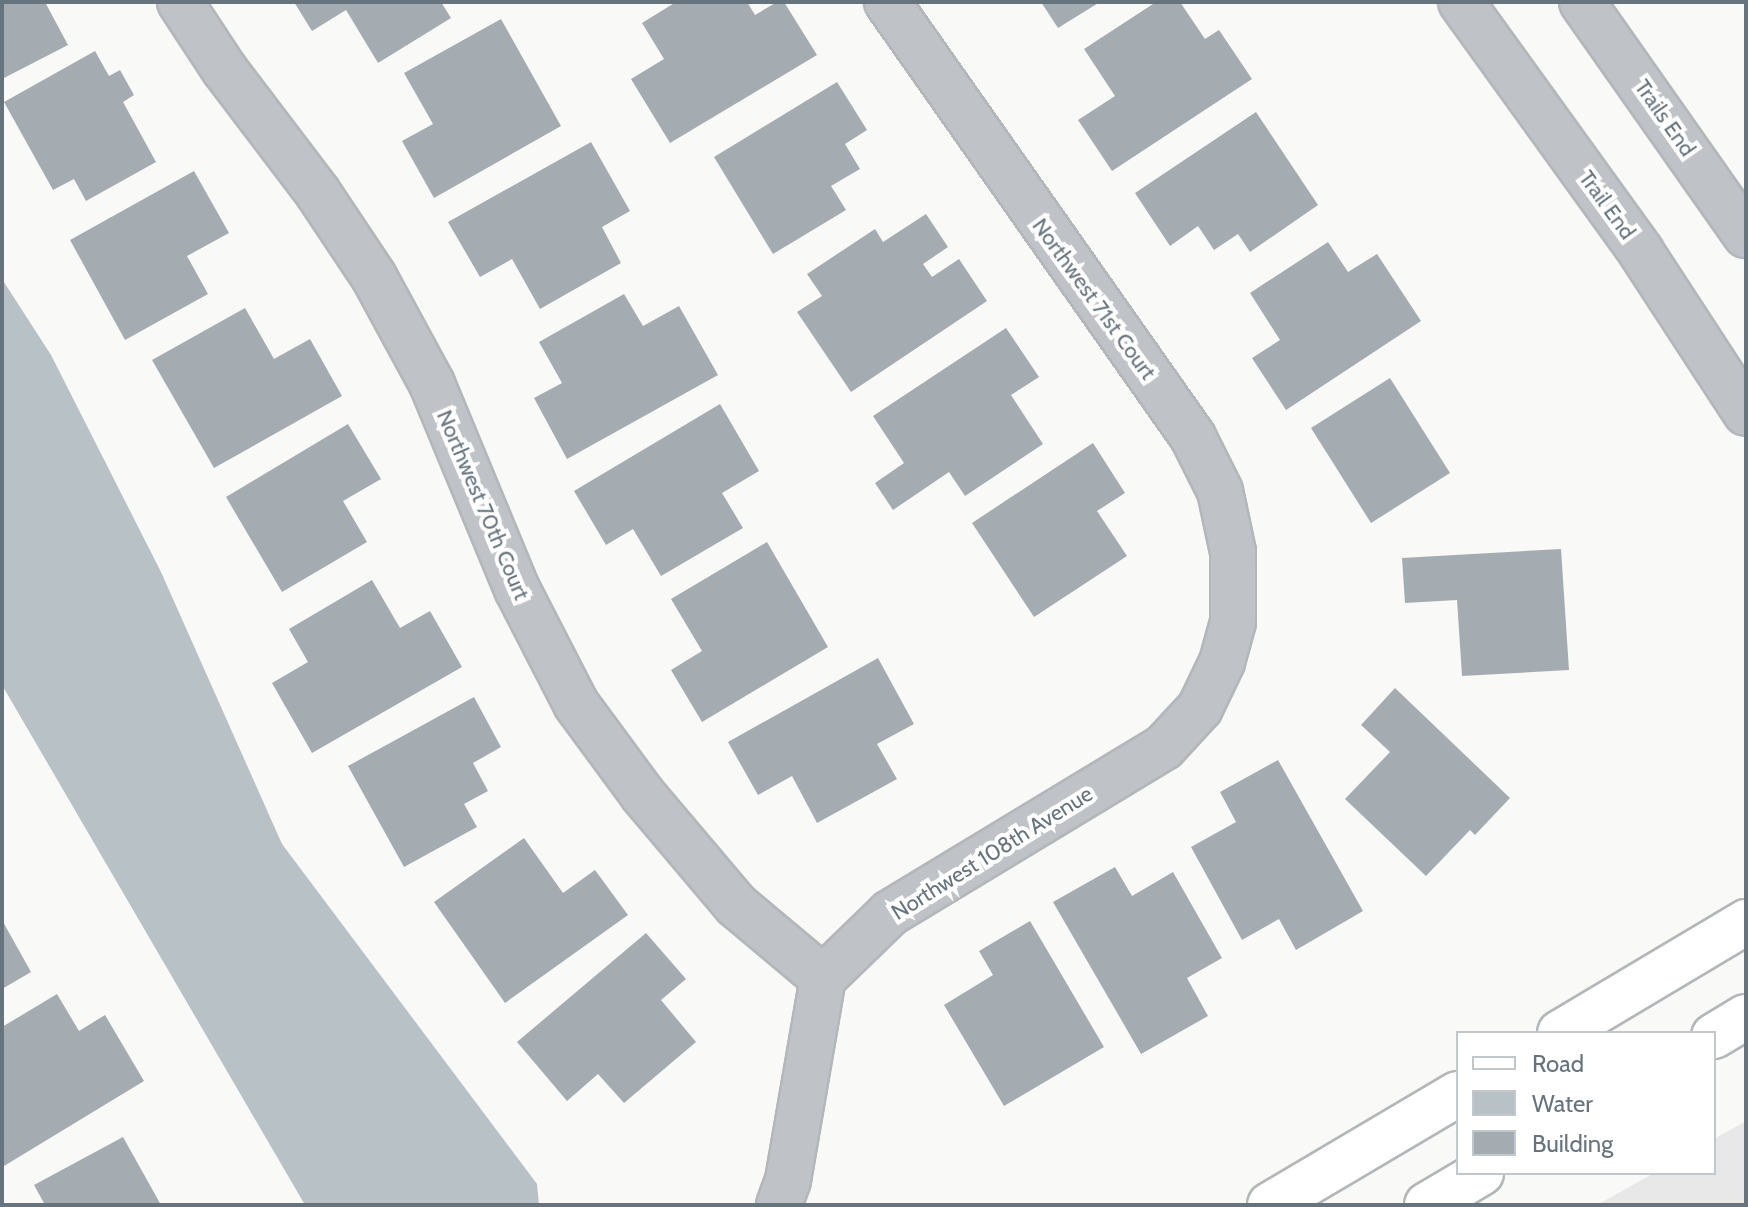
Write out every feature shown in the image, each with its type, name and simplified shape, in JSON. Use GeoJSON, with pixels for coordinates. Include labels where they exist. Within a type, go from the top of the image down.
{"type":"FeatureCollection","features":[{"type":"Feature","properties":{"kind":"main road"},"geometry":{"type":"LineString","coordinates":[[1563,1031],[1746,922]]}},
{"type":"Feature","properties":{"kind":"main road"},"geometry":{"type":"LineString","coordinates":[[1716,1035],[1746,1017]]}},
{"type":"Feature","properties":{"kind":"main road"},"geometry":{"type":"LineString","coordinates":[[1270,1205],[1456,1095]]}},
{"type":"Feature","properties":{"kind":"main road"},"geometry":{"type":"LineString","coordinates":[[1427,1205],[1478,1175]]}},
{"type":"Feature","properties":{"kind":"street","name":"Northwest 70th Court"},"geometry":{"type":"LineString","coordinates":[[180,2],[224,69],[318,193],[374,277],[432,384],[517,589],[576,704],[643,795],[736,905],[823,978]]}},
{"type":"Feature","properties":{"kind":"street","name":"Northwest 71st Court"},"geometry":{"type":"LineString","coordinates":[[887,2],[1193,437],[1220,491],[1233,552],[1233,622]]}},
{"type":"Feature","properties":{"kind":"street","name":"Trail End"},"geometry":{"type":"LineString","coordinates":[[1461,2],[1641,252],[1746,413]]}},
{"type":"Feature","properties":{"kind":"street","name":"Trails End"},"geometry":{"type":"LineString","coordinates":[[1582,2],[1746,235]]}},
{"type":"Feature","properties":{"kind":"street","name":"Northwest 108th Avenue"},"geometry":{"type":"LineString","coordinates":[[823,978],[890,913],[1164,747],[1200,708],[1222,662],[1233,622]]}},
{"type":"Feature","properties":{"kind":"street"},"geometry":{"type":"LineString","coordinates":[[779,1205],[788,1180],[823,978]]}},
{"type":"Feature","properties":{"kind":"shaded area"},"geometry":{"type":"Polygon","coordinates":[[[1746,1121],[1746,1205],[1597,1205],[1650,1175],[1716,1175],[1716,1138],[1746,1121]]]}},
{"type":"Feature","properties":{"kind":"water"},"geometry":{"type":"Polygon","coordinates":[[[2,279],[51,355],[161,572],[282,844],[537,1184],[539,1205],[305,1205],[2,685],[2,279]]]}},
{"type":"Feature","properties":{"kind":"building"},"geometry":{"type":"Polygon","coordinates":[[[2,2],[45,2],[68,45],[2,79],[2,2]]]}},
{"type":"Feature","properties":{"kind":"building"},"geometry":{"type":"Polygon","coordinates":[[[294,2],[441,2],[451,18],[378,63],[346,10],[312,31],[294,2]]]}},
{"type":"Feature","properties":{"kind":"building"},"geometry":{"type":"Polygon","coordinates":[[[676,2],[747,2],[755,15],[777,2],[784,2],[817,55],[670,143],[631,79],[664,59],[642,23],[676,2]]]}},
{"type":"Feature","properties":{"kind":"building"},"geometry":{"type":"Polygon","coordinates":[[[1041,2],[1100,2],[1058,28],[1041,2]]]}},
{"type":"Feature","properties":{"kind":"building"},"geometry":{"type":"Polygon","coordinates":[[[1156,2],[1180,2],[1205,39],[1219,30],[1252,79],[1112,171],[1078,120],[1115,96],[1084,49],[1156,2]]]}},
{"type":"Feature","properties":{"kind":"building"},"geometry":{"type":"Polygon","coordinates":[[[501,19],[561,126],[434,198],[402,141],[433,124],[404,73],[501,19]]]}},
{"type":"Feature","properties":{"kind":"building"},"geometry":{"type":"Polygon","coordinates":[[[95,51],[109,76],[120,70],[134,95],[123,102],[156,162],[86,201],[74,179],[53,190],[4,102],[95,51]]]}},
{"type":"Feature","properties":{"kind":"building"},"geometry":{"type":"Polygon","coordinates":[[[837,82],[867,130],[845,144],[860,169],[831,186],[846,210],[773,254],[714,157],[837,82]]]}},
{"type":"Feature","properties":{"kind":"building"},"geometry":{"type":"Polygon","coordinates":[[[1256,112],[1318,205],[1250,252],[1238,234],[1214,250],[1198,226],[1170,246],[1135,193],[1256,112]]]}},
{"type":"Feature","properties":{"kind":"building"},"geometry":{"type":"Polygon","coordinates":[[[591,142],[630,211],[602,227],[621,263],[540,309],[512,259],[480,277],[448,222],[591,142]]]}},
{"type":"Feature","properties":{"kind":"building"},"geometry":{"type":"Polygon","coordinates":[[[194,171],[229,233],[187,256],[208,294],[125,340],[70,240],[194,171]]]}},
{"type":"Feature","properties":{"kind":"building"},"geometry":{"type":"Polygon","coordinates":[[[926,214],[948,247],[923,264],[932,277],[959,259],[987,301],[851,392],[797,312],[822,296],[807,274],[875,229],[883,242],[926,214]]]}},
{"type":"Feature","properties":{"kind":"building"},"geometry":{"type":"Polygon","coordinates":[[[1328,242],[1348,272],[1377,254],[1421,321],[1286,410],[1252,358],[1280,340],[1250,293],[1328,242]]]}},
{"type":"Feature","properties":{"kind":"building"},"geometry":{"type":"Polygon","coordinates":[[[624,294],[643,326],[679,306],[718,375],[567,459],[534,398],[562,383],[539,342],[624,294]]]}},
{"type":"Feature","properties":{"kind":"building"},"geometry":{"type":"Polygon","coordinates":[[[245,308],[274,359],[310,339],[342,396],[214,468],[152,360],[245,308]]]}},
{"type":"Feature","properties":{"kind":"building"},"geometry":{"type":"Polygon","coordinates":[[[1006,328],[1039,377],[1011,395],[1043,444],[965,496],[949,472],[893,510],[875,483],[904,463],[873,416],[1006,328]]]}},
{"type":"Feature","properties":{"kind":"building"},"geometry":{"type":"Polygon","coordinates":[[[1390,378],[1450,473],[1371,523],[1311,428],[1390,378]]]}},
{"type":"Feature","properties":{"kind":"building"},"geometry":{"type":"Polygon","coordinates":[[[720,404],[759,471],[722,493],[743,528],[661,576],[633,529],[606,545],[574,491],[720,404]]]}},
{"type":"Feature","properties":{"kind":"building"},"geometry":{"type":"Polygon","coordinates":[[[348,424],[381,479],[343,501],[367,542],[282,592],[226,497],[348,424]]]}},
{"type":"Feature","properties":{"kind":"building"},"geometry":{"type":"Polygon","coordinates":[[[1093,443],[1125,493],[1097,511],[1127,556],[1034,617],[972,523],[1093,443]]]}},
{"type":"Feature","properties":{"kind":"building"},"geometry":{"type":"Polygon","coordinates":[[[767,542],[828,647],[702,722],[671,670],[702,651],[671,599],[767,542]]]}},
{"type":"Feature","properties":{"kind":"building"},"geometry":{"type":"Polygon","coordinates":[[[1561,549],[1569,670],[1462,676],[1457,600],[1405,603],[1402,558],[1561,549]]]}},
{"type":"Feature","properties":{"kind":"building"},"geometry":{"type":"Polygon","coordinates":[[[372,580],[400,628],[430,611],[462,667],[312,753],[272,683],[308,662],[289,629],[372,580]]]}},
{"type":"Feature","properties":{"kind":"building"},"geometry":{"type":"Polygon","coordinates":[[[878,658],[914,724],[877,744],[897,779],[817,823],[792,776],[758,795],[728,742],[878,658]]]}},
{"type":"Feature","properties":{"kind":"building"},"geometry":{"type":"Polygon","coordinates":[[[1395,688],[1510,798],[1475,835],[1470,830],[1426,876],[1345,799],[1390,752],[1361,725],[1395,688]]]}},
{"type":"Feature","properties":{"kind":"building"},"geometry":{"type":"Polygon","coordinates":[[[474,697],[501,747],[473,763],[488,791],[464,804],[477,827],[404,867],[348,766],[474,697]]]}},
{"type":"Feature","properties":{"kind":"building"},"geometry":{"type":"Polygon","coordinates":[[[1278,760],[1363,911],[1296,950],[1279,919],[1242,940],[1191,847],[1236,822],[1220,792],[1278,760]]]}},
{"type":"Feature","properties":{"kind":"building"},"geometry":{"type":"Polygon","coordinates":[[[524,838],[563,893],[595,870],[628,915],[505,1003],[434,902],[524,838]]]}},
{"type":"Feature","properties":{"kind":"building"},"geometry":{"type":"Polygon","coordinates":[[[1115,867],[1132,896],[1173,872],[1222,958],[1187,978],[1208,1016],[1141,1054],[1053,902],[1115,867]]]}},
{"type":"Feature","properties":{"kind":"building"},"geometry":{"type":"Polygon","coordinates":[[[2,920],[31,972],[2,989],[2,920]]]}},
{"type":"Feature","properties":{"kind":"building"},"geometry":{"type":"Polygon","coordinates":[[[1030,921],[1104,1047],[1004,1106],[944,1005],[993,975],[979,951],[1030,921]]]}},
{"type":"Feature","properties":{"kind":"building"},"geometry":{"type":"Polygon","coordinates":[[[646,933],[686,979],[661,1000],[696,1042],[624,1103],[598,1074],[567,1101],[517,1042],[646,933]]]}},
{"type":"Feature","properties":{"kind":"building"},"geometry":{"type":"Polygon","coordinates":[[[57,994],[79,1031],[105,1015],[144,1081],[4,1166],[2,1027],[57,994]]]}},
{"type":"Feature","properties":{"kind":"building"},"geometry":{"type":"Polygon","coordinates":[[[123,1137],[161,1205],[45,1205],[34,1185],[123,1137]]]}}]}
